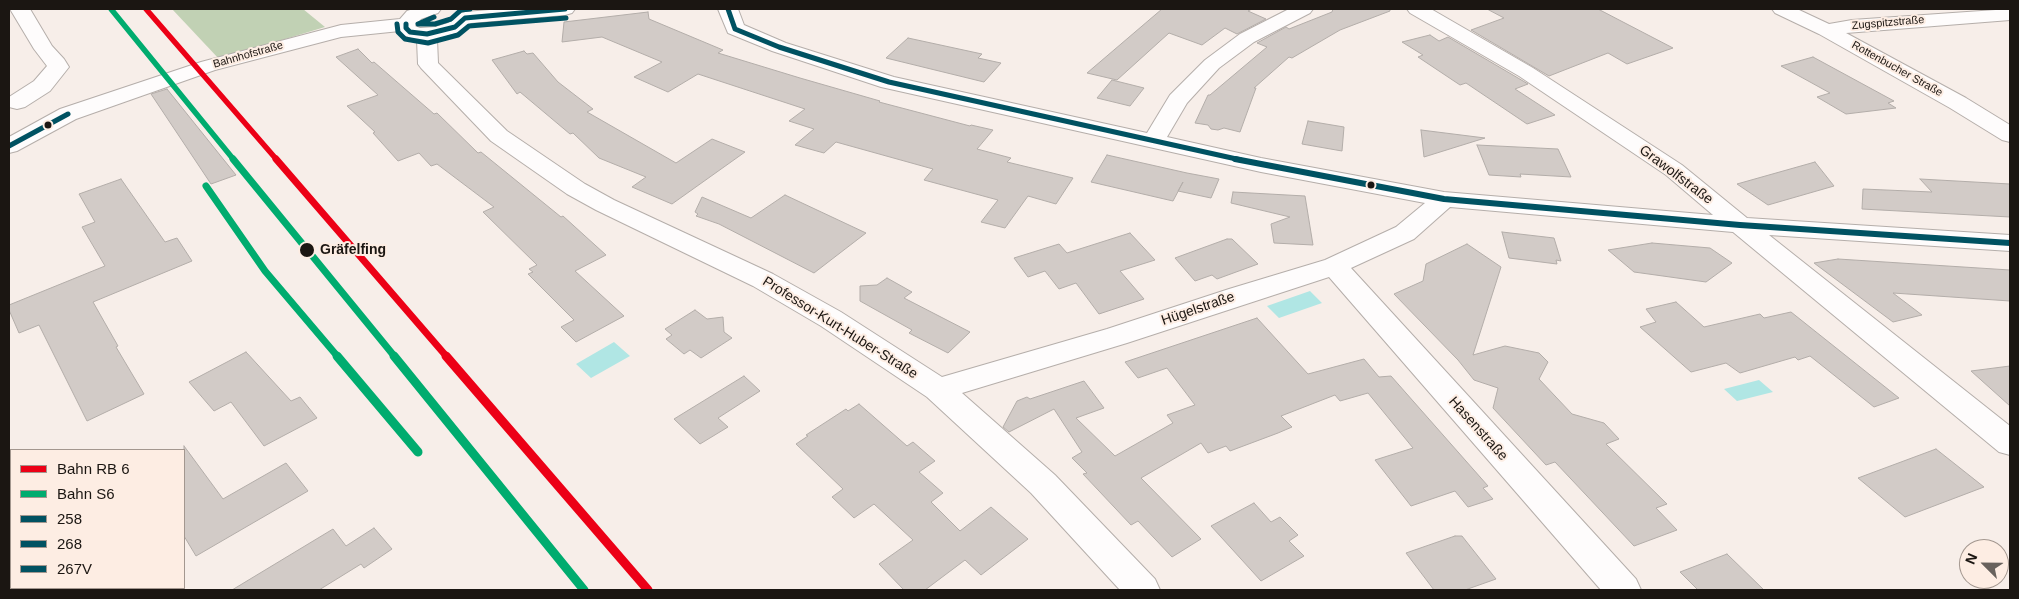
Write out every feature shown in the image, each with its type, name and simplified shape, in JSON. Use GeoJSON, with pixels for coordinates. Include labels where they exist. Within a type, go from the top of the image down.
{"type":"FeatureCollection","features":[{"type":"Feature","properties":{"kind":"street"},"geometry":{"type":"LineString","coordinates":[[13,101],[42,86],[58,67],[57,62],[44,49],[20,9]]}},
{"type":"Feature","properties":{"kind":"street","name":"Bahnhofstraße"},"geometry":{"type":"LineString","coordinates":[[416,29],[414,15],[431,9]]}},
{"type":"Feature","properties":{"kind":"street","name":"Bahnhofstraße"},"geometry":{"type":"LineString","coordinates":[[9,146],[68,114],[208,66],[311,38],[341,31],[447,30],[456,27],[462,14],[565,9]]}},
{"type":"Feature","properties":{"kind":"street"},"geometry":{"type":"LineString","coordinates":[[728,9],[735,29],[779,47],[889,82],[1262,165],[1444,199],[1740,225],[2010,243]]}},
{"type":"Feature","properties":{"kind":"street"},"geometry":{"type":"LineString","coordinates":[[1154,140],[1178,100],[1212,64],[1247,38],[1303,9]]}},
{"type":"Feature","properties":{"kind":"street","name":"Grawolfstraße"},"geometry":{"type":"LineString","coordinates":[[1417,9],[1526,72],[1674,170],[1842,309],[2010,442]]}},
{"type":"Feature","properties":{"kind":"street","name":"Rottenbucher Straße"},"geometry":{"type":"LineString","coordinates":[[1782,9],[1826,30],[1958,103],[2010,135]]}},
{"type":"Feature","properties":{"kind":"street","name":"Zugspitzstraße"},"geometry":{"type":"LineString","coordinates":[[1826,30],[1852,26],[2010,14]]}},
{"type":"Feature","properties":{"kind":"street","name":"Professor-Kurt-Huber-Straße"},"geometry":{"type":"LineString","coordinates":[[416,29],[428,64],[499,136],[576,189],[605,205],[762,280],[831,319],[938,389],[1043,484],[1142,590]]}},
{"type":"Feature","properties":{"kind":"street"},"geometry":{"type":"LineString","coordinates":[[13,101],[68,114]]}},
{"type":"Feature","properties":{"kind":"street","name":"Hügelstraße"},"geometry":{"type":"LineString","coordinates":[[938,389],[1108,339],[1239,295],[1334,266],[1405,233],[1444,199]]}},
{"type":"Feature","properties":{"kind":"street","name":"Hasenstraße"},"geometry":{"type":"LineString","coordinates":[[1334,266],[1623,590]]}},
{"type":"Feature","properties":{"kind":"green space"},"geometry":{"type":"Polygon","coordinates":[[[172,9],[303,9],[325,27],[219,59],[172,9]]]}},
{"type":"Feature","properties":{"kind":"water"},"geometry":{"type":"Polygon","coordinates":[[[1310,291],[1322,303],[1279,318],[1267,306],[1310,291]]]}},
{"type":"Feature","properties":{"kind":"water"},"geometry":{"type":"Polygon","coordinates":[[[614,342],[630,356],[591,378],[576,364],[614,342]]]}},
{"type":"Feature","properties":{"kind":"water"},"geometry":{"type":"Polygon","coordinates":[[[1759,380],[1773,392],[1737,401],[1724,389],[1759,380]]]}},
{"type":"Feature","properties":{"kind":"building"},"geometry":{"type":"Polygon","coordinates":[[[1162,9],[1252,9],[1248,11],[1266,19],[1237,34],[1225,28],[1202,45],[1169,33],[1117,80],[1087,73],[1162,9]]]}},
{"type":"Feature","properties":{"kind":"building"},"geometry":{"type":"Polygon","coordinates":[[[1333,9],[1390,9],[1390,11],[1340,30],[1292,58],[1289,57],[1254,88],[1256,88],[1240,132],[1224,128],[1218,130],[1211,129],[1208,125],[1195,123],[1208,95],[1267,47],[1257,43],[1286,27],[1289,29],[1332,12],[1333,9]]]}},
{"type":"Feature","properties":{"kind":"building"},"geometry":{"type":"Polygon","coordinates":[[[1487,9],[1598,9],[1673,48],[1627,64],[1608,53],[1549,76],[1471,30],[1504,18],[1487,9]]]}},
{"type":"Feature","properties":{"kind":"building"},"geometry":{"type":"Polygon","coordinates":[[[648,12],[649,19],[723,50],[718,53],[879,102],[970,126],[993,130],[977,149],[1011,158],[1007,162],[1073,178],[1056,204],[1028,196],[1005,228],[981,222],[998,200],[924,180],[933,169],[836,142],[824,153],[795,145],[814,129],[789,121],[805,109],[698,74],[668,92],[634,77],[662,62],[602,37],[562,42],[564,22],[648,12]]]}},
{"type":"Feature","properties":{"kind":"building"},"geometry":{"type":"Polygon","coordinates":[[[1430,35],[1439,41],[1448,37],[1528,84],[1515,89],[1555,115],[1527,124],[1466,83],[1460,85],[1418,57],[1423,55],[1402,42],[1430,35]]]}},
{"type":"Feature","properties":{"kind":"building"},"geometry":{"type":"Polygon","coordinates":[[[908,38],[982,54],[978,58],[1001,63],[984,82],[886,58],[908,38]]]}},
{"type":"Feature","properties":{"kind":"building"},"geometry":{"type":"Polygon","coordinates":[[[358,49],[372,63],[374,62],[434,114],[437,113],[478,153],[481,152],[561,217],[563,216],[606,255],[575,271],[624,316],[576,342],[561,327],[574,320],[528,274],[533,272],[529,269],[537,265],[483,212],[494,207],[437,164],[431,166],[419,153],[398,161],[373,133],[375,132],[347,106],[378,95],[336,57],[358,49]]]}},
{"type":"Feature","properties":{"kind":"building"},"geometry":{"type":"Polygon","coordinates":[[[524,51],[527,54],[533,53],[558,82],[593,109],[587,112],[676,163],[712,139],[745,152],[672,204],[632,187],[646,177],[599,158],[573,133],[570,134],[520,92],[517,94],[492,60],[524,51]]]}},
{"type":"Feature","properties":{"kind":"building"},"geometry":{"type":"Polygon","coordinates":[[[1813,57],[1894,101],[1888,103],[1896,108],[1846,114],[1817,97],[1830,93],[1781,66],[1813,57]]]}},
{"type":"Feature","properties":{"kind":"building"},"geometry":{"type":"Polygon","coordinates":[[[1112,80],[1144,88],[1130,106],[1097,98],[1112,80]]]}},
{"type":"Feature","properties":{"kind":"building"},"geometry":{"type":"Polygon","coordinates":[[[167,89],[236,175],[211,184],[151,94],[167,89]]]}},
{"type":"Feature","properties":{"kind":"building"},"geometry":{"type":"Polygon","coordinates":[[[1308,121],[1344,127],[1342,151],[1302,144],[1308,121]]]}},
{"type":"Feature","properties":{"kind":"building"},"geometry":{"type":"Polygon","coordinates":[[[1421,130],[1485,138],[1424,157],[1421,130]]]}},
{"type":"Feature","properties":{"kind":"building"},"geometry":{"type":"Polygon","coordinates":[[[1477,145],[1558,149],[1571,177],[1520,174],[1521,177],[1489,175],[1477,145]]]}},
{"type":"Feature","properties":{"kind":"building"},"geometry":{"type":"Polygon","coordinates":[[[1107,155],[1219,179],[1211,198],[1178,191],[1173,201],[1091,182],[1107,155]]]}},
{"type":"Feature","properties":{"kind":"building"},"geometry":{"type":"Polygon","coordinates":[[[1815,162],[1834,186],[1768,205],[1737,184],[1815,162]]]}},
{"type":"Feature","properties":{"kind":"building"},"geometry":{"type":"Polygon","coordinates":[[[121,179],[165,242],[177,238],[192,261],[93,302],[118,346],[116,347],[144,394],[87,421],[39,325],[19,333],[9,310],[9,305],[105,266],[82,227],[95,222],[79,194],[121,179]]]}},
{"type":"Feature","properties":{"kind":"building"},"geometry":{"type":"Polygon","coordinates":[[[1920,179],[2010,184],[2010,217],[1862,209],[1863,189],[1932,192],[1920,179]]]}},
{"type":"Feature","properties":{"kind":"building"},"geometry":{"type":"Polygon","coordinates":[[[1233,192],[1305,196],[1313,245],[1274,243],[1271,224],[1290,217],[1231,203],[1233,192]]]}},
{"type":"Feature","properties":{"kind":"building"},"geometry":{"type":"Polygon","coordinates":[[[785,195],[866,233],[814,273],[719,224],[696,216],[698,214],[695,212],[702,197],[751,218],[785,195]]]}},
{"type":"Feature","properties":{"kind":"building"},"geometry":{"type":"Polygon","coordinates":[[[1502,232],[1554,238],[1561,261],[1556,260],[1557,264],[1509,258],[1502,232]]]}},
{"type":"Feature","properties":{"kind":"building"},"geometry":{"type":"Polygon","coordinates":[[[1130,233],[1155,260],[1120,271],[1144,299],[1099,314],[1076,283],[1059,289],[1045,271],[1028,277],[1014,258],[1059,244],[1067,253],[1130,233]]]}},
{"type":"Feature","properties":{"kind":"building"},"geometry":{"type":"Polygon","coordinates":[[[1227,239],[1232,239],[1258,264],[1217,279],[1212,275],[1195,281],[1175,258],[1227,239]]]}},
{"type":"Feature","properties":{"kind":"building"},"geometry":{"type":"Polygon","coordinates":[[[1652,243],[1710,248],[1732,263],[1706,282],[1634,272],[1608,250],[1652,243]]]}},
{"type":"Feature","properties":{"kind":"building"},"geometry":{"type":"Polygon","coordinates":[[[1467,244],[1501,267],[1473,355],[1505,346],[1539,353],[1548,362],[1539,379],[1572,414],[1604,423],[1619,439],[1606,444],[1667,504],[1656,508],[1677,530],[1634,546],[1555,462],[1546,465],[1493,408],[1498,388],[1474,380],[1458,360],[1394,294],[1423,281],[1426,264],[1467,244]]]}},
{"type":"Feature","properties":{"kind":"building"},"geometry":{"type":"Polygon","coordinates":[[[1838,259],[2010,270],[2010,301],[1893,293],[1922,315],[1893,322],[1814,263],[1838,259]]]}},
{"type":"Feature","properties":{"kind":"building"},"geometry":{"type":"Polygon","coordinates":[[[887,278],[912,292],[904,298],[970,332],[948,353],[909,333],[912,330],[860,301],[860,286],[877,285],[887,278]]]}},
{"type":"Feature","properties":{"kind":"building"},"geometry":{"type":"Polygon","coordinates":[[[1676,302],[1704,327],[1760,314],[1764,318],[1791,312],[1899,398],[1874,407],[1810,356],[1798,360],[1795,357],[1740,373],[1726,363],[1691,372],[1640,327],[1656,322],[1646,309],[1676,302]]]}},
{"type":"Feature","properties":{"kind":"building"},"geometry":{"type":"Polygon","coordinates":[[[695,310],[707,319],[723,317],[724,332],[732,338],[701,358],[690,350],[684,354],[666,339],[672,335],[665,329],[695,310]]]}},
{"type":"Feature","properties":{"kind":"building"},"geometry":{"type":"Polygon","coordinates":[[[1257,318],[1308,374],[1364,359],[1379,377],[1391,376],[1488,486],[1483,488],[1493,499],[1468,507],[1455,491],[1411,506],[1375,460],[1413,448],[1368,393],[1340,401],[1335,395],[1281,416],[1292,427],[1278,433],[1230,451],[1226,446],[1208,453],[1201,443],[1141,478],[1201,539],[1172,557],[1138,521],[1131,525],[1083,474],[1087,473],[1072,458],[1082,452],[1054,409],[1009,432],[1003,427],[1017,401],[1027,397],[1030,399],[1084,381],[1104,408],[1076,418],[1115,456],[1173,423],[1167,415],[1195,405],[1167,368],[1138,378],[1125,362],[1257,318]]]}},
{"type":"Feature","properties":{"kind":"building"},"geometry":{"type":"Polygon","coordinates":[[[246,352],[291,401],[300,397],[317,418],[264,446],[231,402],[214,411],[189,382],[246,352]]]}},
{"type":"Feature","properties":{"kind":"building"},"geometry":{"type":"Polygon","coordinates":[[[2010,366],[2010,406],[1971,371],[2010,366]]]}},
{"type":"Feature","properties":{"kind":"building"},"geometry":{"type":"Polygon","coordinates":[[[744,376],[760,391],[718,418],[728,427],[700,444],[674,419],[744,376]]]}},
{"type":"Feature","properties":{"kind":"building"},"geometry":{"type":"Polygon","coordinates":[[[859,404],[907,446],[913,442],[935,461],[919,472],[943,493],[931,502],[960,531],[991,507],[1028,539],[981,575],[965,560],[925,590],[904,590],[879,564],[913,540],[874,504],[854,518],[832,497],[843,489],[796,444],[808,436],[806,435],[846,409],[848,411],[859,404]]]}},
{"type":"Feature","properties":{"kind":"building"},"geometry":{"type":"Polygon","coordinates":[[[184,446],[223,499],[286,463],[308,491],[196,556],[185,538],[184,446]]]}},
{"type":"Feature","properties":{"kind":"building"},"geometry":{"type":"Polygon","coordinates":[[[1936,449],[1984,487],[1905,517],[1858,478],[1936,449]]]}},
{"type":"Feature","properties":{"kind":"building"},"geometry":{"type":"Polygon","coordinates":[[[1254,503],[1271,522],[1280,517],[1298,535],[1289,541],[1304,556],[1261,581],[1211,526],[1254,503]]]}},
{"type":"Feature","properties":{"kind":"building"},"geometry":{"type":"Polygon","coordinates":[[[374,528],[392,549],[364,568],[361,564],[319,590],[232,590],[333,529],[346,546],[374,528]]]}},
{"type":"Feature","properties":{"kind":"building"},"geometry":{"type":"Polygon","coordinates":[[[1455,536],[1462,536],[1496,579],[1465,590],[1434,590],[1406,553],[1455,536]]]}},
{"type":"Feature","properties":{"kind":"building"},"geometry":{"type":"Polygon","coordinates":[[[1727,554],[1764,590],[1698,590],[1680,572],[1727,554]]]}},
{"type":"Feature","properties":{"kind":"transit line"},"geometry":{"type":"LineString","coordinates":[[146,9],[648,590]]}},
{"type":"Feature","properties":{"kind":"transit line","name":"267V"},"geometry":{"type":"LineString","coordinates":[[434,17],[418,24],[435,24],[451,19],[461,10],[470,9]]}},
{"type":"Feature","properties":{"kind":"transit line","name":"258"},"geometry":{"type":"LineString","coordinates":[[406,24],[406,28],[410,32],[427,34],[455,27],[465,18],[565,9]]}},
{"type":"Feature","properties":{"kind":"transit line","name":"258"},"geometry":{"type":"LineString","coordinates":[[728,9],[735,29],[779,47],[889,82],[1261,165],[1444,199],[1740,225],[2010,243]]}},
{"type":"Feature","properties":{"kind":"transit line","name":"268"},"geometry":{"type":"LineString","coordinates":[[397,24],[398,32],[405,39],[428,43],[458,35],[469,26],[566,18]]}},
{"type":"Feature","properties":{"kind":"transit line","name":"258"},"geometry":{"type":"LineString","coordinates":[[9,146],[68,114]]}},
{"type":"Feature","properties":{"kind":"rail line","name":"S6"},"geometry":{"type":"LineString","coordinates":[[111,9],[584,590]]}},
{"type":"Feature","properties":{"kind":"rail line","name":"S6"},"geometry":{"type":"LineString","coordinates":[[206,186],[265,271],[418,452]]}},
{"type":"Feature","properties":{"kind":"place","name":"Gräfelfing"},"geometry":{"type":"Point","coordinates":[307,250]}}]}
